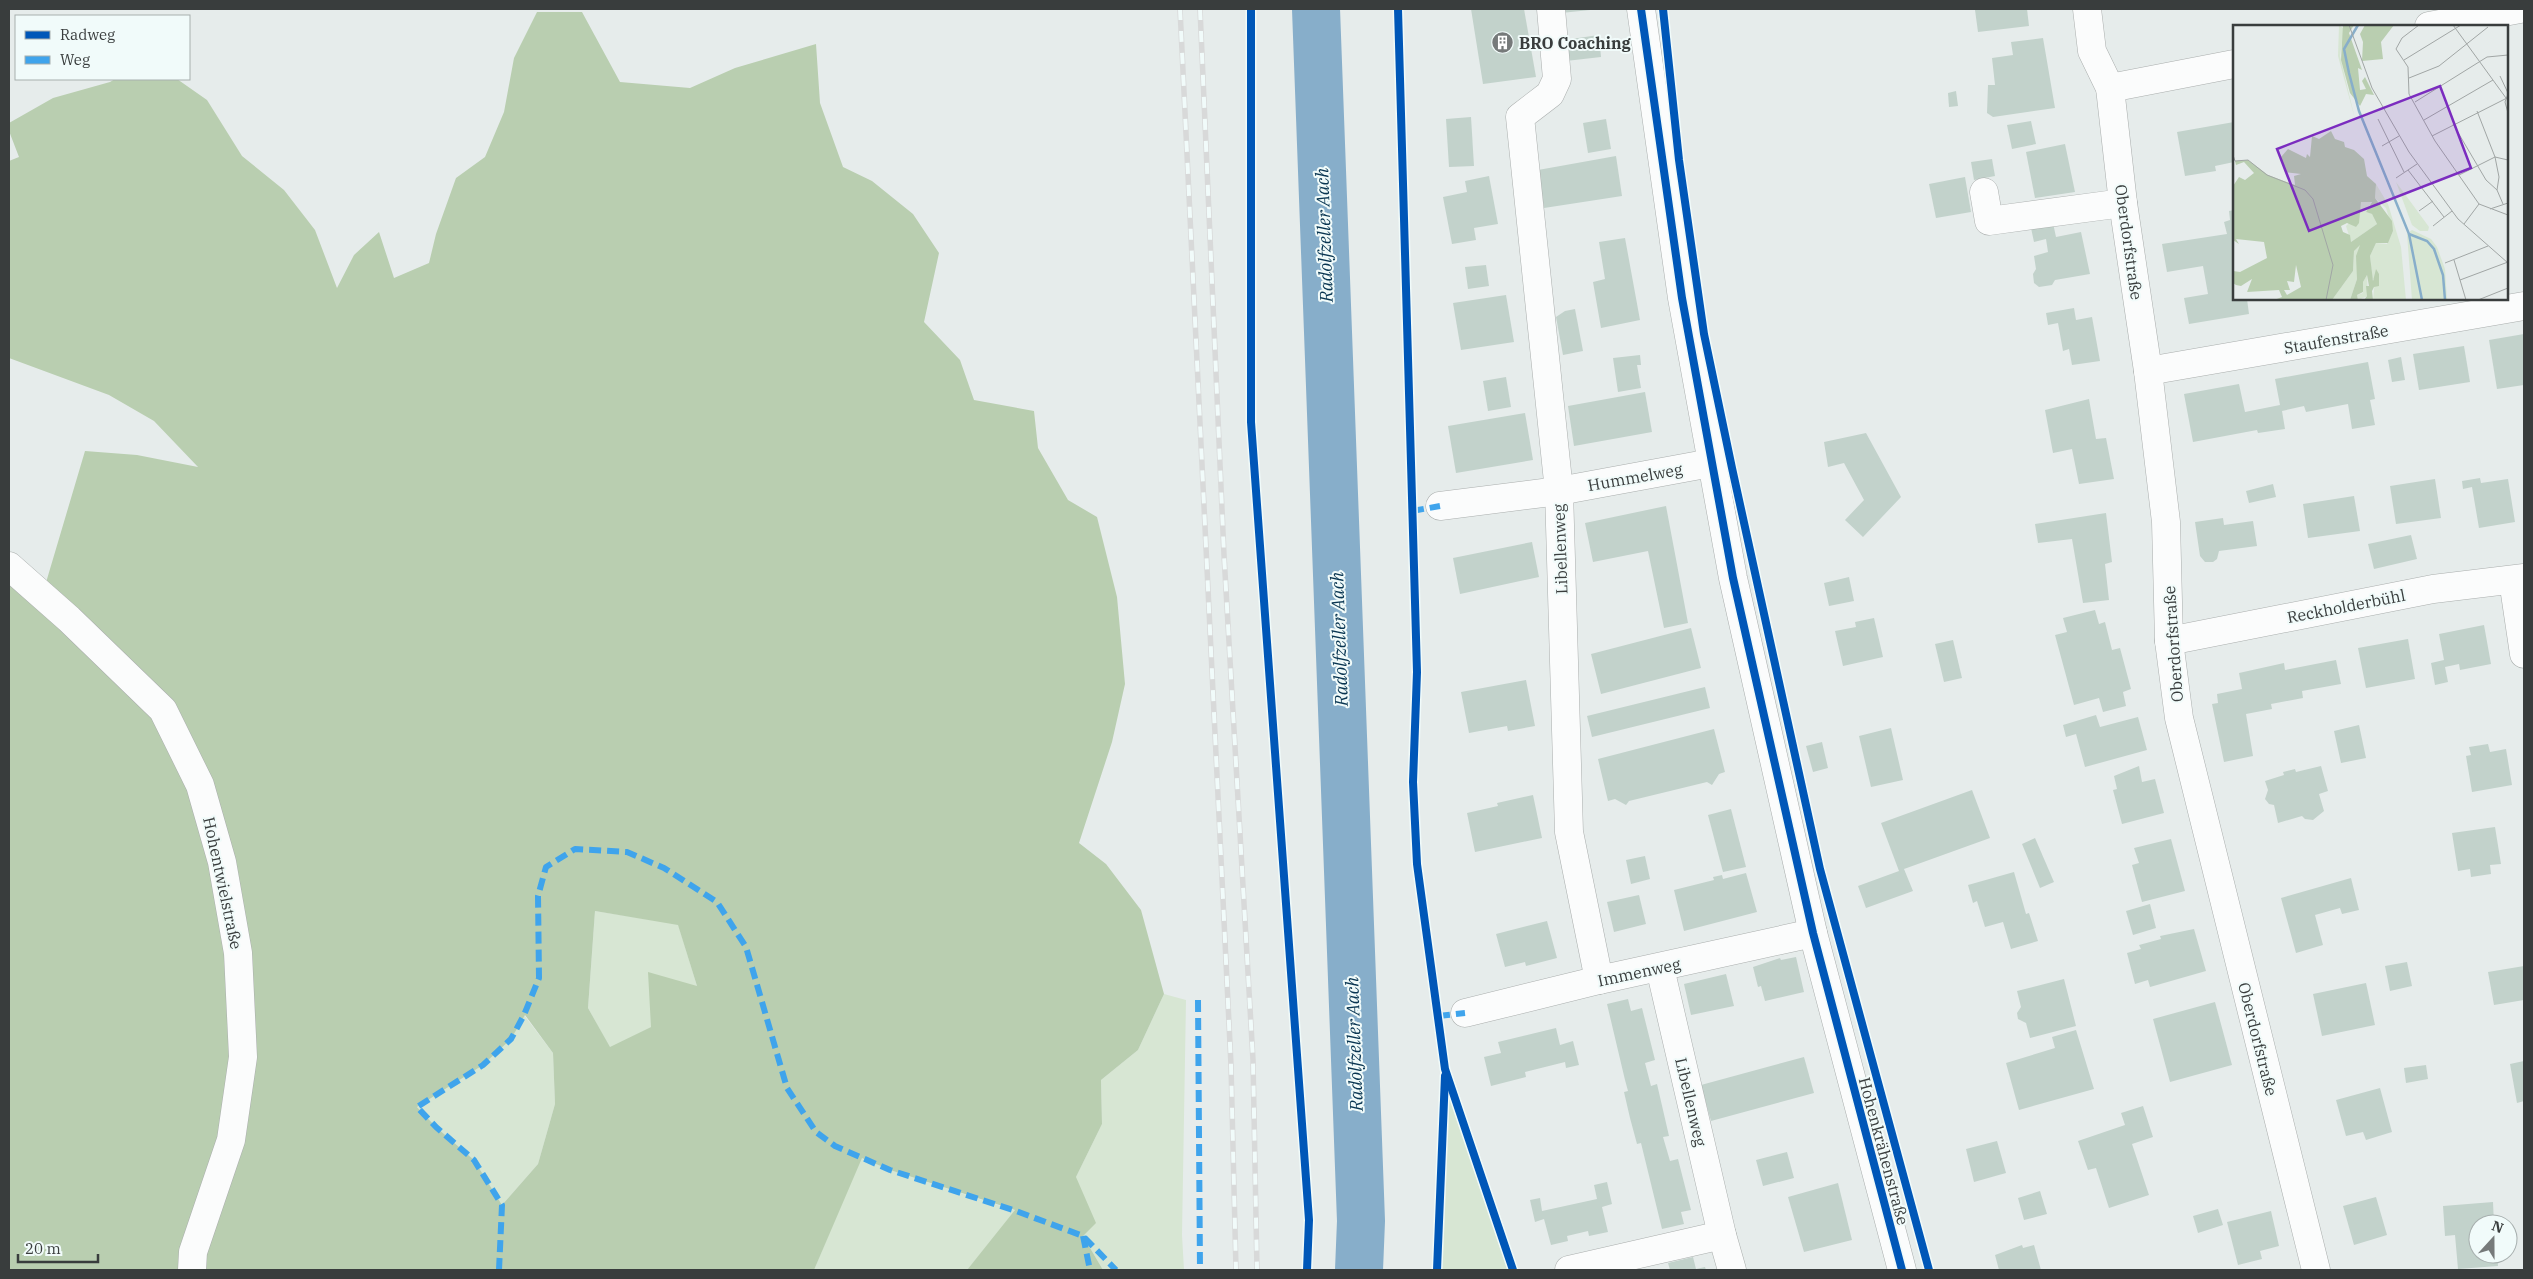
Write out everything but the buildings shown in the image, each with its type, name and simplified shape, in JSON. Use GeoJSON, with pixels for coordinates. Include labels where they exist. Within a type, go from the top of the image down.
{"type":"FeatureCollection","features":[{"type":"Feature","properties":{"kind":"street","name":"Libellenweg"},"geometry":{"type":"LineString","coordinates":[[1551,9],[1556,80],[1550,94],[1520,117],[1559,491],[1569,832],[1599,980]]}},
{"type":"Feature","properties":{"kind":"street","name":"Hohenkrähenstraße"},"geometry":{"type":"LineString","coordinates":[[1641,9],[1682,298],[1711,464],[1737,594],[1813,933],[1902,1270]]}},
{"type":"Feature","properties":{"kind":"street","name":"Oberdorfstraße"},"geometry":{"type":"LineString","coordinates":[[2087,9],[2092,51],[2110,88],[2123,203],[2148,371],[2166,522],[2169,641],[2179,718],[2316,1270]]}},
{"type":"Feature","properties":{"kind":"street"},"geometry":{"type":"LineString","coordinates":[[2434,25],[2520,9]]}},
{"type":"Feature","properties":{"kind":"street"},"geometry":{"type":"LineString","coordinates":[[2110,88],[2233,64]]}},
{"type":"Feature","properties":{"kind":"street"},"geometry":{"type":"LineString","coordinates":[[1984,192],[1989,221],[2123,203]]}},
{"type":"Feature","properties":{"kind":"street","name":"Staufenstraße"},"geometry":{"type":"LineString","coordinates":[[2148,371],[2524,306]]}},
{"type":"Feature","properties":{"kind":"street","name":"Hummelweg"},"geometry":{"type":"LineString","coordinates":[[1440,506],[1559,491],[1711,464]]}},
{"type":"Feature","properties":{"kind":"street","name":"Hohentwielstraße"},"geometry":{"type":"LineString","coordinates":[[9,566],[69,619],[163,710],[200,785],[222,862],[238,954],[243,1057],[231,1140],[194,1252],[192,1270]]}},
{"type":"Feature","properties":{"kind":"street"},"geometry":{"type":"LineString","coordinates":[[2518,579],[2524,654]]}},
{"type":"Feature","properties":{"kind":"street","name":"Reckholderbühl"},"geometry":{"type":"LineString","coordinates":[[2169,641],[2433,590],[2518,579]]}},
{"type":"Feature","properties":{"kind":"street","name":"Immenweg"},"geometry":{"type":"LineString","coordinates":[[1465,1013],[1599,980],[1813,933]]}},
{"type":"Feature","properties":{"kind":"street","name":"Libellenweg"},"geometry":{"type":"LineString","coordinates":[[1660,968],[1722,1236],[1732,1270]]}},
{"type":"Feature","properties":{"kind":"street"},"geometry":{"type":"LineString","coordinates":[[1570,1270],[1722,1236]]}},
{"type":"Feature","properties":{"kind":"green space"},"geometry":{"type":"Polygon","coordinates":[[[537,12],[582,12],[620,82],[690,88],[735,68],[816,44],[820,103],[843,167],[872,181],[913,214],[939,253],[924,322],[960,360],[974,400],[1034,411],[1038,448],[1068,500],[1097,517],[1117,597],[1125,684],[1112,742],[1079,843],[1106,864],[1141,910],[1164,994],[1138,1050],[1101,1080],[1102,1124],[1076,1177],[1096,1223],[1083,1236],[1103,1270],[967,1270],[1015,1210],[890,1170],[862,1158],[814,1270],[9,1270],[9,566],[42,596],[85,451],[137,455],[198,467],[154,421],[109,395],[9,358],[9,161],[19,157],[9,131],[9,123],[53,98],[113,80],[178,80],[207,100],[242,156],[284,190],[315,230],[337,288],[354,255],[379,232],[394,278],[429,263],[436,234],[456,178],[485,157],[504,112],[514,58],[537,12]],[[595,911],[588,1008],[610,1047],[651,1027],[648,972],[697,986],[678,925],[595,911]],[[525,1015],[511,1039],[483,1065],[417,1107],[436,1127],[474,1160],[502,1205],[538,1164],[555,1104],[553,1053],[525,1015]]]}},
{"type":"Feature","properties":{"kind":"green space"},"geometry":{"type":"Polygon","coordinates":[[[595,911],[678,924],[697,986],[651,1027],[610,1048],[588,1008],[595,911]]]}},
{"type":"Feature","properties":{"kind":"green space"},"geometry":{"type":"Polygon","coordinates":[[[1164,994],[1186,1000],[1182,1235],[1184,1270],[1103,1270],[1083,1236],[1076,1177],[1102,1124],[1101,1080],[1138,1050],[1164,994]]]}},
{"type":"Feature","properties":{"kind":"green space"},"geometry":{"type":"Polygon","coordinates":[[[524,1015],[553,1053],[555,1104],[538,1164],[502,1205],[474,1160],[436,1127],[417,1107],[483,1065],[511,1039],[524,1015]]]}},
{"type":"Feature","properties":{"kind":"green space"},"geometry":{"type":"Polygon","coordinates":[[[1445,1069],[1513,1270],[1437,1270],[1445,1069]]]}},
{"type":"Feature","properties":{"kind":"green space"},"geometry":{"type":"Polygon","coordinates":[[[861,1157],[890,1170],[1016,1211],[967,1270],[814,1270],[861,1157]]]}},
{"type":"Feature","properties":{"kind":"waterway","name":"Radolfzeller Aach"},"geometry":{"type":"LineString","coordinates":[[1316,9],[1361,1221],[1359,1270]]}},
{"type":"Feature","properties":{"kind":"railway"},"geometry":{"type":"LineString","coordinates":[[1180,9],[1231,1065],[1236,1270]]}},
{"type":"Feature","properties":{"kind":"railway"},"geometry":{"type":"LineString","coordinates":[[1200,9],[1224,555],[1253,1060],[1257,1270]]}},
{"type":"Feature","properties":{"kind":"marked path"},"geometry":{"type":"LineString","coordinates":[[1412,511],[1440,506]]}},
{"type":"Feature","properties":{"kind":"marked path"},"geometry":{"type":"LineString","coordinates":[[499,1270],[502,1205],[474,1160],[436,1127],[417,1107],[483,1065],[511,1039],[524,1015],[539,978],[538,896],[546,867],[575,849],[627,852],[664,868],[717,902],[746,947],[787,1088],[816,1132],[835,1146],[890,1170],[1016,1211],[1083,1236],[1116,1270]]}},
{"type":"Feature","properties":{"kind":"marked path"},"geometry":{"type":"LineString","coordinates":[[1198,1000],[1200,1270]]}},
{"type":"Feature","properties":{"kind":"marked path"},"geometry":{"type":"LineString","coordinates":[[1438,1016],[1465,1013]]}},
{"type":"Feature","properties":{"kind":"marked path"},"geometry":{"type":"LineString","coordinates":[[1083,1236],[1090,1270]]}},
{"type":"Feature","properties":{"kind":"cycle path"},"geometry":{"type":"LineString","coordinates":[[1251,9],[1251,422],[1309,1220],[1307,1270]]}},
{"type":"Feature","properties":{"kind":"cycle path"},"geometry":{"type":"LineString","coordinates":[[1398,9],[1417,672],[1413,782],[1417,864],[1445,1069],[1513,1270]]}},
{"type":"Feature","properties":{"kind":"cycle path"},"geometry":{"type":"LineString","coordinates":[[1641,9],[1682,298],[1733,578],[1813,933],[1902,1270]]}},
{"type":"Feature","properties":{"kind":"cycle path"},"geometry":{"type":"LineString","coordinates":[[1663,9],[1679,160],[1704,334],[1732,468],[1820,869],[1929,1270]]}},
{"type":"Feature","properties":{"kind":"cycle path"},"geometry":{"type":"LineString","coordinates":[[1437,1270],[1445,1076]]}},
{"type":"Feature","properties":{"kind":"place","name":"BRO Coaching"},"geometry":{"type":"Point","coordinates":[1503,43]}}]}
